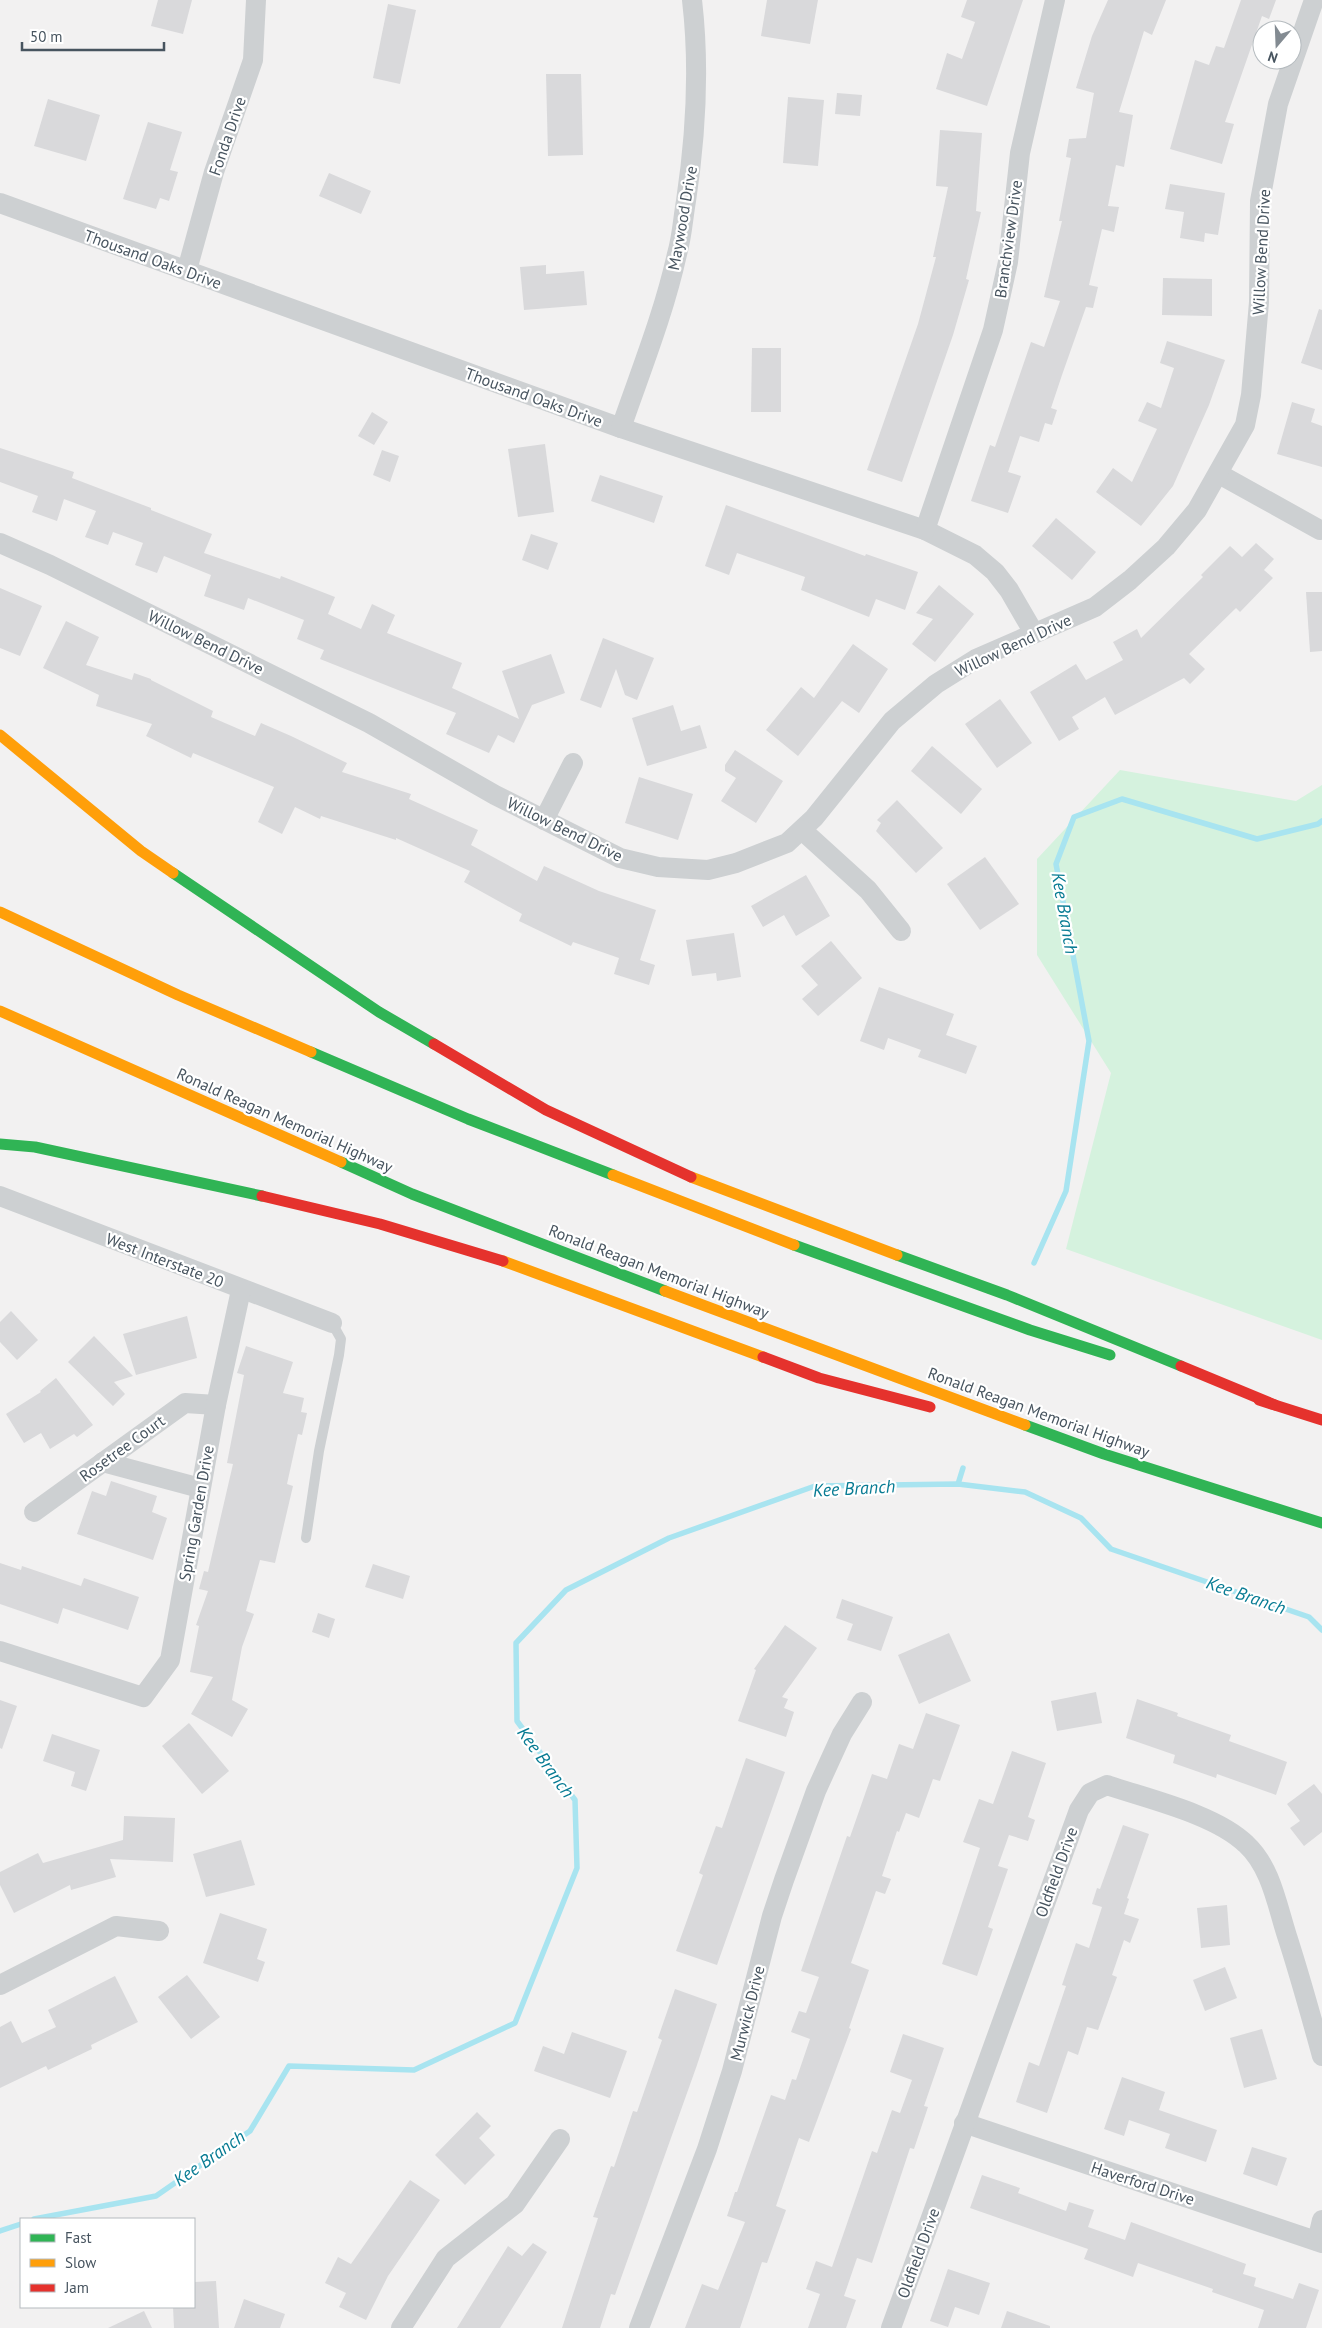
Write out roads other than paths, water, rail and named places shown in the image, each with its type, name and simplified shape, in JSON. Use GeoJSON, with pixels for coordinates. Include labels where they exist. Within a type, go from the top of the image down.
{"type":"FeatureCollection","features":[{"type":"Feature","properties":{"kind":"highway"},"geometry":{"type":"LineString","coordinates":[[0,736],[141,851],[379,1012],[546,1110],[682,1174],[796,1219],[1008,1295],[1275,1405]]}},
{"type":"Feature","properties":{"kind":"highway"},"geometry":{"type":"LineString","coordinates":[[0,912],[178,995],[468,1119],[794,1246],[1030,1330],[1124,1359]]}},
{"type":"Feature","properties":{"kind":"highway","name":"Ronald Reagan Memorial Highway"},"geometry":{"type":"LineString","coordinates":[[0,1010],[412,1194],[827,1353],[1104,1454],[1322,1523]]}},
{"type":"Feature","properties":{"kind":"highway"},"geometry":{"type":"LineString","coordinates":[[0,1144],[35,1147],[215,1185],[380,1224],[497,1259],[819,1378],[942,1411]]}},
{"type":"Feature","properties":{"kind":"highway"},"geometry":{"type":"LineString","coordinates":[[1152,1368],[1322,1420]]}},
{"type":"Feature","properties":{"kind":"highway"},"geometry":{"type":"LineString","coordinates":[[980,1421],[1104,1454]]}},
{"type":"Feature","properties":{"kind":"street","name":"Fonda Drive"},"geometry":{"type":"LineString","coordinates":[[187,270],[214,172],[253,60],[256,0]]}},
{"type":"Feature","properties":{"kind":"street","name":"Maywood Drive"},"geometry":{"type":"LineString","coordinates":[[621,428],[658,323],[678,253],[693,157],[698,78],[697,44],[692,0]]}},
{"type":"Feature","properties":{"kind":"street","name":"Branchview Drive"},"geometry":{"type":"LineString","coordinates":[[925,530],[993,330],[1008,262],[1020,153],[1055,0]]}},
{"type":"Feature","properties":{"kind":"street","name":"Willow Bend Drive"},"geometry":{"type":"LineString","coordinates":[[0,543],[50,564],[369,723],[495,796],[620,858],[658,867],[708,870],[736,863],[787,843],[814,818],[892,721],[936,684],[976,659],[1095,606],[1130,580],[1166,547],[1197,510],[1245,425],[1251,395],[1259,302],[1260,201],[1278,104],[1314,0]]}},
{"type":"Feature","properties":{"kind":"street","name":"Thousand Oaks Drive"},"geometry":{"type":"LineString","coordinates":[[0,203],[621,428],[925,530],[975,555],[996,572],[1010,590],[1034,633]]}},
{"type":"Feature","properties":{"kind":"street"},"geometry":{"type":"LineString","coordinates":[[1219,474],[1320,530]]}},
{"type":"Feature","properties":{"kind":"street"},"geometry":{"type":"LineString","coordinates":[[544,820],[573,763]]}},
{"type":"Feature","properties":{"kind":"street"},"geometry":{"type":"LineString","coordinates":[[802,830],[868,890],[901,931]]}},
{"type":"Feature","properties":{"kind":"street","name":"West Interstate 20"},"geometry":{"type":"LineString","coordinates":[[0,1196],[241,1290],[332,1323]]}},
{"type":"Feature","properties":{"kind":"street","name":"Spring Garden Drive"},"geometry":{"type":"LineString","coordinates":[[0,1651],[111,1688],[143,1696],[170,1660],[200,1488],[241,1290]]}},
{"type":"Feature","properties":{"kind":"street","name":"Rosetree Court"},"geometry":{"type":"LineString","coordinates":[[34,1512],[185,1403],[216,1405]]}},
{"type":"Feature","properties":{"kind":"street"},"geometry":{"type":"LineString","coordinates":[[103,1462],[200,1488]]}},
{"type":"Feature","properties":{"kind":"street","name":"Murwick Drive"},"geometry":{"type":"LineString","coordinates":[[640,2328],[707,2149],[732,2071],[772,1916],[784,1880],[816,1791],[842,1734],[862,1702]]}},
{"type":"Feature","properties":{"kind":"street","name":"Oldfield Drive"},"geometry":{"type":"LineString","coordinates":[[891,2328],[1079,1810],[1090,1793],[1107,1785],[1196,1815],[1229,1831],[1247,1844],[1267,1873],[1308,2004],[1322,2056]]}},
{"type":"Feature","properties":{"kind":"street"},"geometry":{"type":"LineString","coordinates":[[0,1985],[116,1926],[159,1931]]}},
{"type":"Feature","properties":{"kind":"street","name":"Haverford Drive"},"geometry":{"type":"LineString","coordinates":[[964,2123],[1319,2242]]}},
{"type":"Feature","properties":{"kind":"street"},"geometry":{"type":"LineString","coordinates":[[401,2328],[446,2258],[515,2204],[560,2139]]}},
{"type":"Feature","properties":{"kind":"street"},"geometry":{"type":"LineString","coordinates":[[1319,2242],[1322,2220]]}},
{"type":"Feature","properties":{"kind":"lane"},"geometry":{"type":"LineString","coordinates":[[306,1538],[319,1451],[340,1355],[341,1339],[332,1323]]}},
{"type":"Feature","properties":{"kind":"waterway","name":"Kee Branch"},"geometry":{"type":"LineString","coordinates":[[1034,1263],[1066,1191],[1089,1041],[1056,864],[1074,817],[1122,799],[1257,839],[1318,824],[1322,821]]}},
{"type":"Feature","properties":{"kind":"waterway"},"geometry":{"type":"LineString","coordinates":[[958,1484],[963,1468]]}},
{"type":"Feature","properties":{"kind":"waterway","name":"Kee Branch"},"geometry":{"type":"LineString","coordinates":[[39,2218],[156,2196],[250,2131],[289,2066],[414,2070],[515,2023],[577,1868],[575,1800],[517,1721],[516,1643],[566,1590],[669,1538],[815,1486],[958,1484],[1025,1492],[1081,1518],[1111,1549],[1309,1617],[1322,1630]]}},
{"type":"Feature","properties":{"kind":"waterway","name":"Kee Branch"},"geometry":{"type":"LineString","coordinates":[[0,2231],[20,2224]]}}]}
